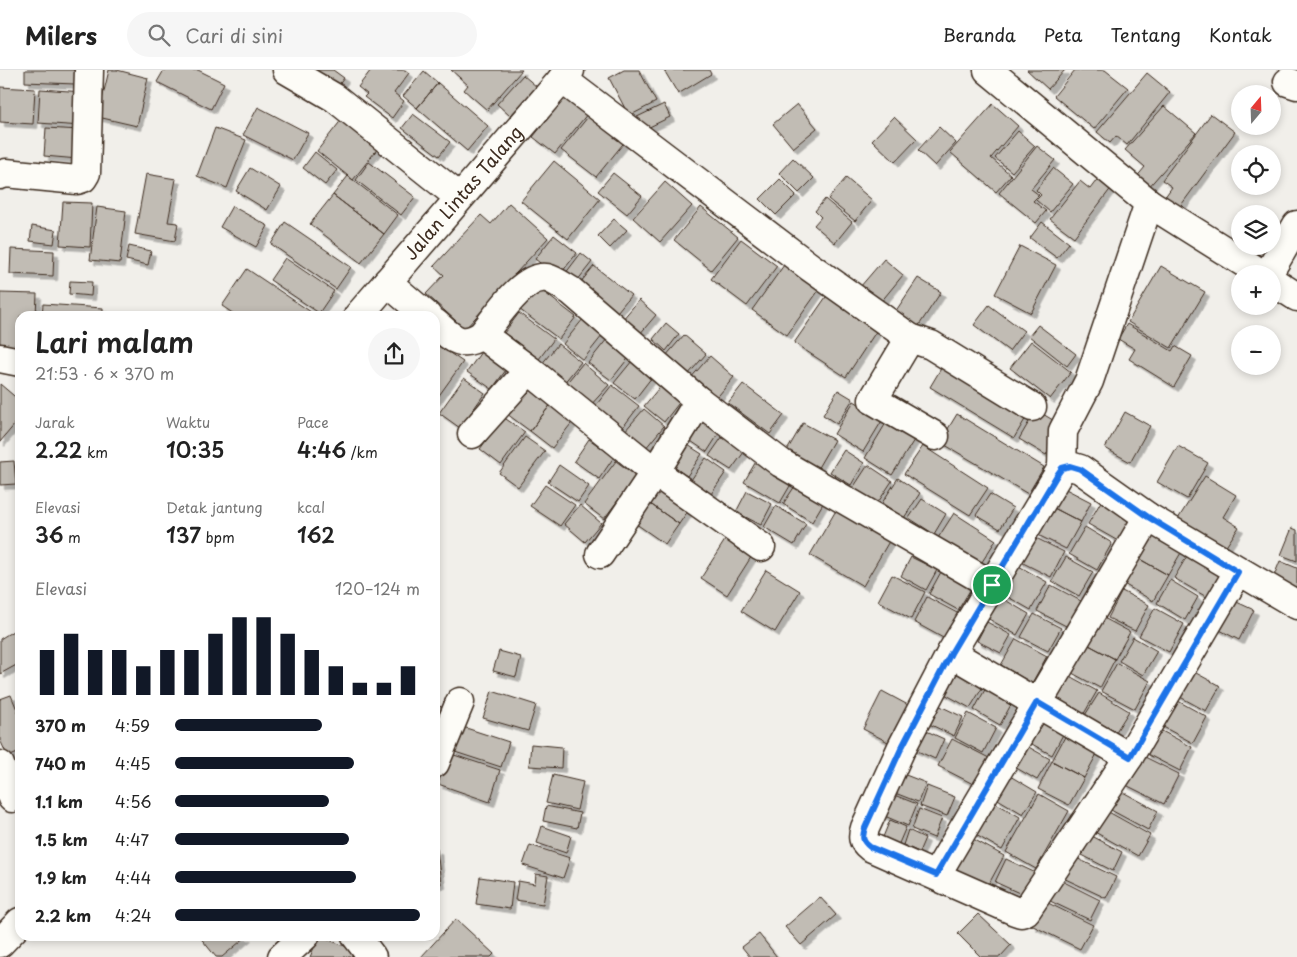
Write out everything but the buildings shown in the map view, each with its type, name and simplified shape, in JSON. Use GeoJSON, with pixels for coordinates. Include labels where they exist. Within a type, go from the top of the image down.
{"type":"FeatureCollection","features":[{"type":"Feature","properties":{"kind":"street"},"geometry":{"type":"LineString","coordinates":[[0,175],[6,173],[77,180],[83,178],[86,173],[89,70]]}},
{"type":"Feature","properties":{"kind":"street"},"geometry":{"type":"LineString","coordinates":[[287,70],[335,98],[459,197]]}},
{"type":"Feature","properties":{"kind":"street"},"geometry":{"type":"LineString","coordinates":[[994,72],[1149,203],[1248,265]]}},
{"type":"Feature","properties":{"kind":"street"},"geometry":{"type":"LineString","coordinates":[[558,76],[810,267],[910,338],[931,345],[1032,407]]}},
{"type":"Feature","properties":{"kind":"street","name":"Jalan Lintas Talang"},"geometry":{"type":"LineString","coordinates":[[362,311],[558,76]]}},
{"type":"Feature","properties":{"kind":"street"},"geometry":{"type":"LineString","coordinates":[[1149,203],[1090,382],[1063,431],[1062,468],[951,653],[901,749],[862,836],[864,843],[1015,911],[1026,911],[1130,757],[1238,572]]}},
{"type":"Feature","properties":{"kind":"street"},"geometry":{"type":"LineString","coordinates":[[1273,265],[1297,225]]}},
{"type":"Feature","properties":{"kind":"street"},"geometry":{"type":"LineString","coordinates":[[440,327],[453,339],[462,342],[473,341],[482,335],[522,286],[532,280],[547,278],[571,291],[699,401],[781,463],[992,585]]}},
{"type":"Feature","properties":{"kind":"street"},"geometry":{"type":"LineString","coordinates":[[387,282],[421,311]]}},
{"type":"Feature","properties":{"kind":"street"},"geometry":{"type":"LineString","coordinates":[[1281,287],[1297,297]]}},
{"type":"Feature","properties":{"kind":"street"},"geometry":{"type":"LineString","coordinates":[[482,335],[529,370],[655,472],[762,547]]}},
{"type":"Feature","properties":{"kind":"street"},"geometry":{"type":"LineString","coordinates":[[910,338],[872,400],[935,436]]}},
{"type":"Feature","properties":{"kind":"street"},"geometry":{"type":"LineString","coordinates":[[0,358],[15,361]]}},
{"type":"Feature","properties":{"kind":"street"},"geometry":{"type":"LineString","coordinates":[[472,434],[529,370]]}},
{"type":"Feature","properties":{"kind":"street"},"geometry":{"type":"LineString","coordinates":[[600,554],[655,472],[699,401]]}},
{"type":"Feature","properties":{"kind":"street"},"geometry":{"type":"LineString","coordinates":[[1062,468],[1070,466],[1080,469],[1148,517],[1238,572],[1297,605]]}},
{"type":"Feature","properties":{"kind":"street"},"geometry":{"type":"LineString","coordinates":[[936,875],[1148,517]]}},
{"type":"Feature","properties":{"kind":"street"},"geometry":{"type":"LineString","coordinates":[[951,653],[1130,757]]}},
{"type":"Feature","properties":{"kind":"street"},"geometry":{"type":"LineString","coordinates":[[440,751],[460,702]]}},
{"type":"Feature","properties":{"kind":"street"},"geometry":{"type":"LineString","coordinates":[[0,765],[11,799]]}},
{"type":"Feature","properties":{"kind":"street"},"geometry":{"type":"LineString","coordinates":[[0,943],[15,927]]}},
{"type":"Feature","properties":{"kind":"street"},"geometry":{"type":"LineString","coordinates":[[282,957],[300,941]]}},
{"type":"Feature","properties":{"kind":"street"},"geometry":{"type":"LineString","coordinates":[[360,941],[372,957]]}},
{"type":"Feature","properties":{"kind":"route"},"geometry":{"type":"LineString","coordinates":[[1070,466],[1080,469],[1148,517],[1238,572],[1130,757],[1037,702],[936,875],[870,847],[864,843],[862,836],[901,749],[951,653],[992,585],[1057,475],[1062,468],[1070,466]]}}]}
